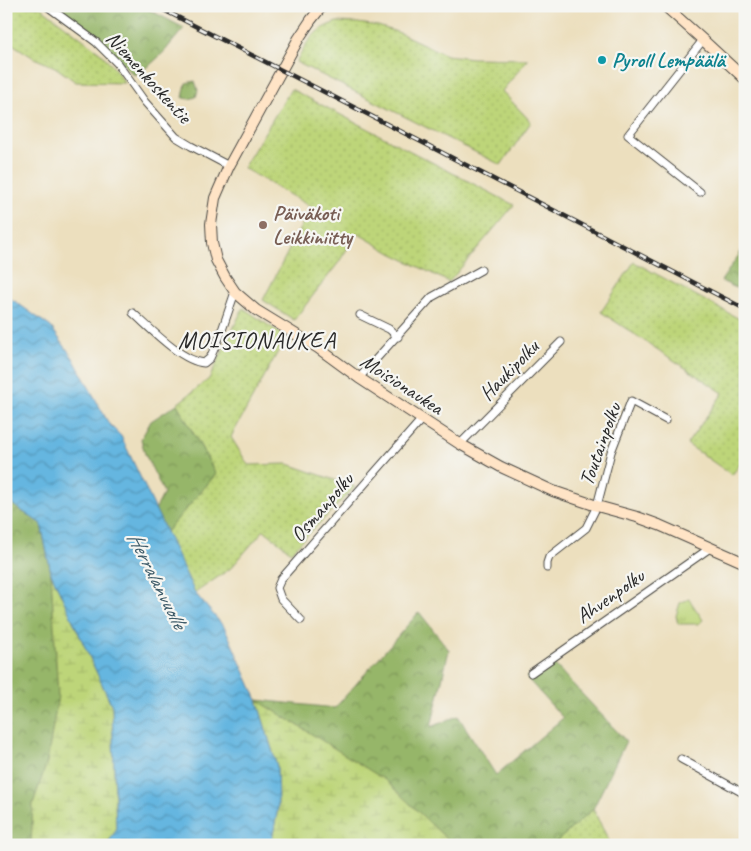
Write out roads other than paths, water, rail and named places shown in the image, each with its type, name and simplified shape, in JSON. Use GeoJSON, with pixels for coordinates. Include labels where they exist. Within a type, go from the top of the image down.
{"type":"FeatureCollection","features":[{"type":"Feature","properties":{"kind":"street","name":"Niemenkoskentie"},"geometry":{"type":"LineString","coordinates":[[47,6],[96,42],[117,63],[145,102],[176,136],[229,166]]}},
{"type":"Feature","properties":{"kind":"street","name":"Moisionaukea"},"geometry":{"type":"LineString","coordinates":[[322,6],[299,38],[229,166],[215,198],[211,224],[212,243],[216,260],[235,292],[256,310],[318,348],[422,420],[501,467],[545,488],[645,520],[745,563]]}},
{"type":"Feature","properties":{"kind":"street"},"geometry":{"type":"LineString","coordinates":[[665,6],[745,79]]}},
{"type":"Feature","properties":{"kind":"street"},"geometry":{"type":"LineString","coordinates":[[700,192],[628,135],[703,40]]}},
{"type":"Feature","properties":{"kind":"street"},"geometry":{"type":"LineString","coordinates":[[359,378],[432,297],[481,270]]}},
{"type":"Feature","properties":{"kind":"street"},"geometry":{"type":"LineString","coordinates":[[133,313],[187,357],[204,363],[214,351],[235,292]]}},
{"type":"Feature","properties":{"kind":"street"},"geometry":{"type":"LineString","coordinates":[[360,315],[389,329],[398,336]]}},
{"type":"Feature","properties":{"kind":"street","name":"Haukipolku"},"geometry":{"type":"LineString","coordinates":[[460,444],[561,342]]}},
{"type":"Feature","properties":{"kind":"street","name":"Toutainpolku"},"geometry":{"type":"LineString","coordinates":[[597,506],[611,452],[631,401],[666,420]]}},
{"type":"Feature","properties":{"kind":"street","name":"Osmanpolku"},"geometry":{"type":"LineString","coordinates":[[301,620],[281,599],[277,588],[281,579],[422,420]]}},
{"type":"Feature","properties":{"kind":"street"},"geometry":{"type":"LineString","coordinates":[[547,568],[549,557],[586,528],[597,506]]}},
{"type":"Feature","properties":{"kind":"street","name":"Ahvenpolku"},"geometry":{"type":"LineString","coordinates":[[531,673],[710,548]]}},
{"type":"Feature","properties":{"kind":"street"},"geometry":{"type":"LineString","coordinates":[[680,759],[745,794]]}},
{"type":"Feature","properties":{"kind":"water","name":"Herralanvuolle"},"geometry":{"type":"Polygon","coordinates":[[[6,297],[51,327],[73,358],[109,424],[121,436],[195,593],[225,628],[257,700],[277,766],[278,808],[271,845],[107,845],[116,830],[112,706],[51,573],[41,524],[6,500],[6,297]]]}},
{"type":"Feature","properties":{"kind":"railway"},"geometry":{"type":"LineString","coordinates":[[156,6],[745,309]]}},
{"type":"Feature","properties":{"kind":"place","name":"Pyroll Lempäälä"},"geometry":{"type":"Point","coordinates":[602,60]}},
{"type":"Feature","properties":{"kind":"place","name":"Päiväkoti Leikkiniitty"},"geometry":{"type":"Point","coordinates":[263,225]}},
{"type":"Feature","properties":{"kind":"district","name":"MOISIONAUKEA"},"geometry":{"type":"Point","coordinates":[257,340]}}]}
